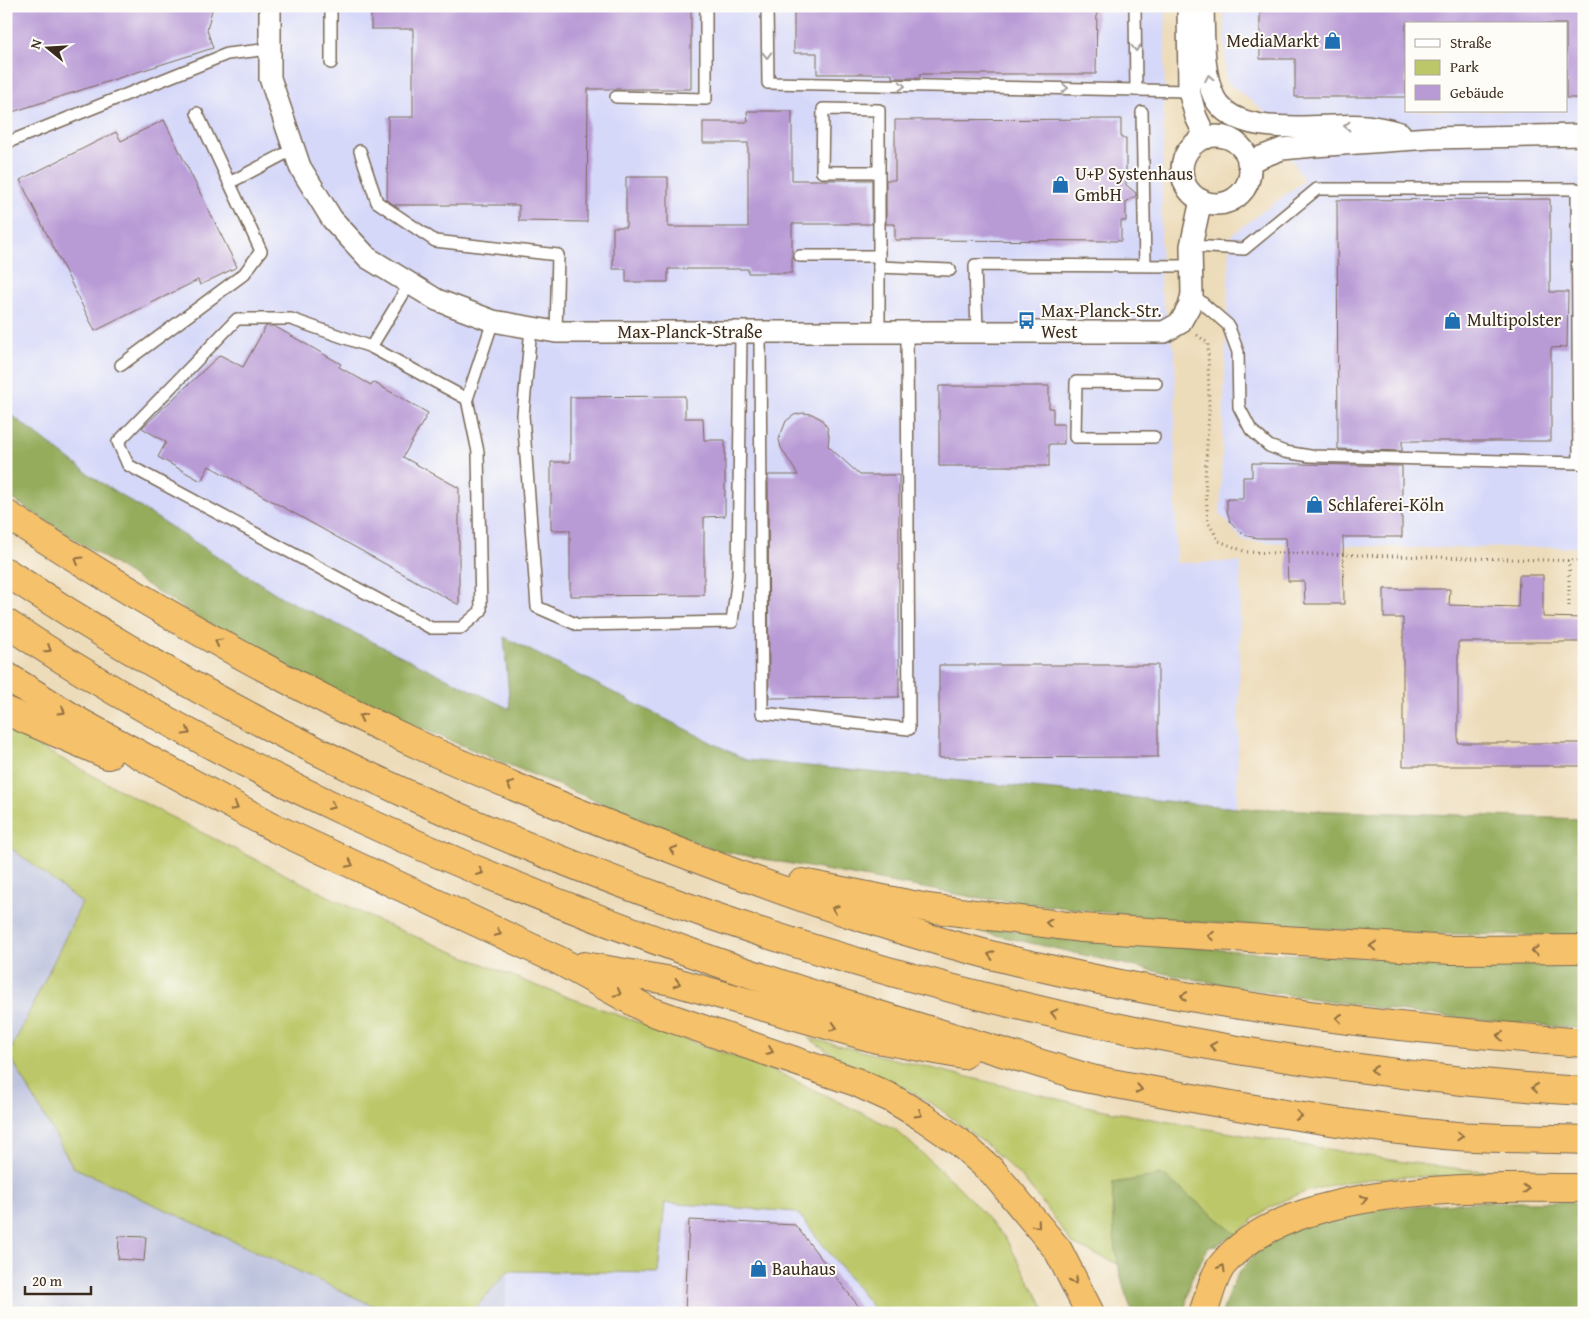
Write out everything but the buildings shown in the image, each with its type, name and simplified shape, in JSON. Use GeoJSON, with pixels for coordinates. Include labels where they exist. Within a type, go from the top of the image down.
{"type":"FeatureCollection","features":[{"type":"Feature","properties":{"kind":"highway"},"geometry":{"type":"LineString","coordinates":[[6,514],[158,608],[250,660],[342,708],[418,744],[555,804],[718,867],[883,926],[1038,967],[1210,1001],[1415,1028],[1584,1043]]}},
{"type":"Feature","properties":{"kind":"highway"},"geometry":{"type":"LineString","coordinates":[[6,572],[187,680],[329,756],[436,806],[546,853],[714,916],[847,959],[1001,1001],[1116,1028],[1314,1063],[1432,1078],[1584,1091]]}},
{"type":"Feature","properties":{"kind":"highway"},"geometry":{"type":"LineString","coordinates":[[6,623],[121,695],[210,745],[363,821],[483,873],[595,918],[722,964],[1091,1079]]}},
{"type":"Feature","properties":{"kind":"highway"},"geometry":{"type":"LineString","coordinates":[[6,676],[82,723],[206,792],[308,844],[560,962],[650,1011],[856,1082],[891,1098],[924,1117],[959,1142],[993,1172],[1058,1250],[1090,1313]]}},
{"type":"Feature","properties":{"kind":"highway"},"geometry":{"type":"LineString","coordinates":[[6,710],[122,761],[206,792]]}},
{"type":"Feature","properties":{"kind":"highway"},"geometry":{"type":"LineString","coordinates":[[718,867],[928,908],[1082,928],[1452,950],[1584,949]]}},
{"type":"Feature","properties":{"kind":"highway"},"geometry":{"type":"LineString","coordinates":[[560,962],[672,981],[877,1039],[1190,1099],[1366,1127],[1446,1135],[1584,1140]]}},
{"type":"Feature","properties":{"kind":"highway"},"geometry":{"type":"LineString","coordinates":[[1203,1313],[1222,1266],[1244,1242],[1279,1222],[1329,1207],[1390,1194],[1584,1188]]}},
{"type":"Feature","properties":{"kind":"street","name":"Max-Planck-Straße"},"geometry":{"type":"LineString","coordinates":[[270,6],[270,78],[300,167],[332,219],[368,258],[437,300],[493,321],[556,332],[1164,332],[1180,323]]}},
{"type":"Feature","properties":{"kind":"street"},"geometry":{"type":"LineString","coordinates":[[1188,6],[1189,91],[1196,117],[1206,138]]}},
{"type":"Feature","properties":{"kind":"street"},"geometry":{"type":"LineString","coordinates":[[1203,6],[1204,41],[1209,83],[1215,99],[1228,113],[1244,121],[1267,126],[1366,126],[1430,138]]}},
{"type":"Feature","properties":{"kind":"street"},"geometry":{"type":"LineString","coordinates":[[1248,162],[1282,149],[1430,138],[1584,135]]}},
{"type":"Feature","properties":{"kind":"street"},"geometry":{"type":"LineString","coordinates":[[1221,136],[1232,140],[1239,146],[1248,162],[1247,182],[1238,196],[1219,204],[1200,200],[1187,188],[1182,168],[1187,152],[1192,146],[1206,138],[1221,136]]}},
{"type":"Feature","properties":{"kind":"street"},"geometry":{"type":"LineString","coordinates":[[1180,323],[1189,307],[1192,294],[1191,256],[1200,200]]}},
{"type":"Feature","properties":{"kind":"lane"},"geometry":{"type":"LineString","coordinates":[[331,6],[332,63]]}},
{"type":"Feature","properties":{"kind":"lane"},"geometry":{"type":"LineString","coordinates":[[616,97],[706,99],[706,6]]}},
{"type":"Feature","properties":{"kind":"lane"},"geometry":{"type":"LineString","coordinates":[[767,6],[768,83],[1189,91]]}},
{"type":"Feature","properties":{"kind":"lane"},"geometry":{"type":"LineString","coordinates":[[1135,6],[1136,90]]}},
{"type":"Feature","properties":{"kind":"lane"},"geometry":{"type":"LineString","coordinates":[[6,143],[227,54],[270,49]]}},
{"type":"Feature","properties":{"kind":"lane"},"geometry":{"type":"LineString","coordinates":[[879,172],[822,172],[823,109],[879,110],[879,172],[879,332]]}},
{"type":"Feature","properties":{"kind":"lane"},"geometry":{"type":"LineString","coordinates":[[1142,112],[1146,265]]}},
{"type":"Feature","properties":{"kind":"lane"},"geometry":{"type":"LineString","coordinates":[[121,365],[244,274],[261,251],[197,113]]}},
{"type":"Feature","properties":{"kind":"lane"},"geometry":{"type":"LineString","coordinates":[[229,183],[294,149]]}},
{"type":"Feature","properties":{"kind":"lane"},"geometry":{"type":"LineString","coordinates":[[360,151],[377,202],[435,241],[558,255],[556,332]]}},
{"type":"Feature","properties":{"kind":"lane"},"geometry":{"type":"LineString","coordinates":[[977,332],[976,265],[1146,265],[1191,256],[1244,249],[1317,189],[1580,189],[1581,463],[1310,456],[1284,452],[1269,446],[1251,430],[1239,407],[1238,352],[1228,325],[1192,294]]}},
{"type":"Feature","properties":{"kind":"lane"},"geometry":{"type":"LineString","coordinates":[[800,256],[879,261],[950,270]]}},
{"type":"Feature","properties":{"kind":"lane"},"geometry":{"type":"LineString","coordinates":[[371,346],[410,284]]}},
{"type":"Feature","properties":{"kind":"lane"},"geometry":{"type":"LineString","coordinates":[[467,399],[371,346],[291,320],[236,319],[118,442],[128,465],[431,628],[461,628],[481,611],[478,452],[467,399],[493,321]]}},
{"type":"Feature","properties":{"kind":"lane"},"geometry":{"type":"LineString","coordinates":[[532,328],[523,414],[537,607],[578,625],[732,622],[738,576],[750,332]]}},
{"type":"Feature","properties":{"kind":"lane"},"geometry":{"type":"LineString","coordinates":[[750,332],[762,713],[909,729],[907,332]]}},
{"type":"Feature","properties":{"kind":"lane"},"geometry":{"type":"LineString","coordinates":[[1154,437],[1075,437],[1076,382],[1156,384]]}},
{"type":"Feature","properties":{"kind":"path"},"geometry":{"type":"LineString","coordinates":[[1180,323],[1208,343],[1205,479],[1208,522],[1219,541],[1246,552],[1584,561]]}},
{"type":"Feature","properties":{"kind":"path"},"geometry":{"type":"LineString","coordinates":[[1569,560],[1569,608]]}},
{"type":"Feature","properties":{"kind":"shaded area"},"geometry":{"type":"Polygon","coordinates":[[[6,6],[1166,6],[1160,288],[1175,355],[1176,563],[1241,562],[1237,808],[746,760],[504,637],[510,709],[283,598],[94,478],[6,411],[6,6]]]}},
{"type":"Feature","properties":{"kind":"shaded area"},"geometry":{"type":"Polygon","coordinates":[[[1224,6],[1584,6],[1584,547],[1413,548],[1243,541],[1220,514],[1230,236],[1304,181],[1264,111],[1226,81],[1224,6]]]}},
{"type":"Feature","properties":{"kind":"shaded area"},"geometry":{"type":"Polygon","coordinates":[[[6,844],[82,903],[9,1054],[389,1313],[6,1313],[6,844]]]}},
{"type":"Feature","properties":{"kind":"shaded area"},"geometry":{"type":"Polygon","coordinates":[[[665,1203],[797,1212],[877,1313],[505,1313],[508,1271],[658,1273],[665,1203]]]}},
{"type":"Feature","properties":{"kind":"shaded area"},"geometry":{"type":"Polygon","coordinates":[[[508,1271],[505,1313],[471,1313],[490,1291],[508,1271]]]}},
{"type":"Feature","properties":{"kind":"green space"},"geometry":{"type":"Polygon","coordinates":[[[6,411],[94,478],[283,598],[510,709],[504,637],[746,760],[1237,808],[1584,819],[1584,934],[1555,936],[1403,933],[1190,922],[972,897],[715,850],[345,697],[197,617],[6,495],[6,411]]]}},
{"type":"Feature","properties":{"kind":"green space"},"geometry":{"type":"Polygon","coordinates":[[[6,729],[163,813],[380,922],[537,986],[777,1072],[895,1129],[960,1188],[1006,1239],[1047,1313],[877,1313],[797,1212],[665,1203],[658,1273],[508,1271],[471,1313],[389,1313],[73,1167],[9,1054],[82,903],[6,844],[6,729]]]}},
{"type":"Feature","properties":{"kind":"green space"},"geometry":{"type":"Polygon","coordinates":[[[951,925],[1248,952],[1502,964],[1584,963],[1584,1029],[1412,1013],[1248,989],[1181,977],[951,925]]]}},
{"type":"Feature","properties":{"kind":"green space"},"geometry":{"type":"Polygon","coordinates":[[[808,1038],[1099,1109],[1404,1162],[1470,1170],[1515,1172],[1515,1178],[1407,1177],[1367,1180],[1329,1186],[1294,1196],[1263,1212],[1238,1235],[1163,1176],[1113,1183],[1112,1212],[1118,1264],[1072,1244],[1024,1180],[986,1144],[940,1109],[907,1089],[843,1061],[808,1038]]]}},
{"type":"Feature","properties":{"kind":"green space"},"geometry":{"type":"Polygon","coordinates":[[[1163,1175],[1238,1235],[1208,1248],[1191,1279],[1184,1313],[1133,1313],[1118,1266],[1114,1233],[1113,1183],[1163,1175]]]}},
{"type":"Feature","properties":{"kind":"green space"},"geometry":{"type":"Polygon","coordinates":[[[1470,1202],[1584,1202],[1584,1313],[1222,1313],[1230,1289],[1237,1276],[1256,1252],[1276,1237],[1332,1212],[1470,1202]]]}},
{"type":"Feature","properties":{"kind":"place","name":"MediaMarkt"},"geometry":{"type":"Point","coordinates":[1333,41]}},
{"type":"Feature","properties":{"kind":"place","name":"U+P Systenhaus GmbH"},"geometry":{"type":"Point","coordinates":[1061,184]}},
{"type":"Feature","properties":{"kind":"place","name":"Multipolster"},"geometry":{"type":"Point","coordinates":[1453,320]}},
{"type":"Feature","properties":{"kind":"place","name":"Max-Planck-Str. West"},"geometry":{"type":"Point","coordinates":[1027,321]}},
{"type":"Feature","properties":{"kind":"place","name":"Schlaferei-Köln"},"geometry":{"type":"Point","coordinates":[1314,505]}},
{"type":"Feature","properties":{"kind":"place","name":"Bauhaus"},"geometry":{"type":"Point","coordinates":[758,1269]}}]}
